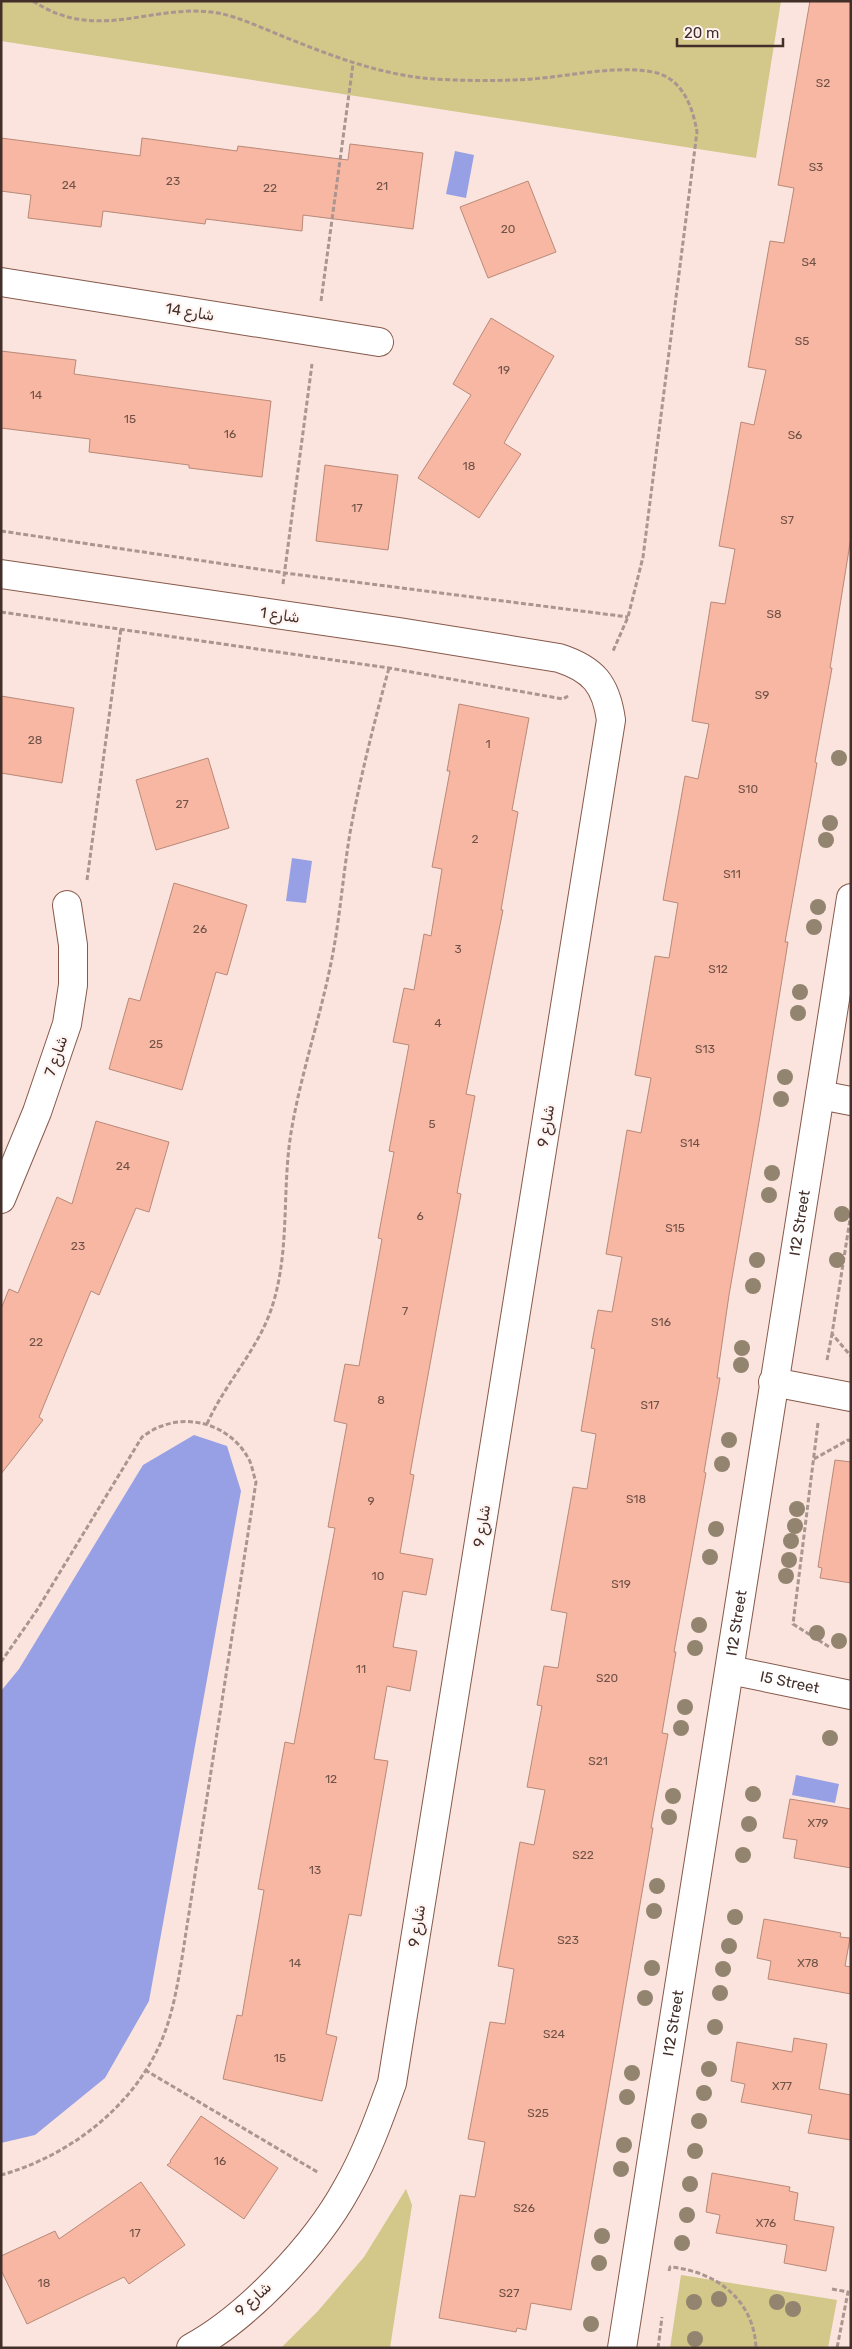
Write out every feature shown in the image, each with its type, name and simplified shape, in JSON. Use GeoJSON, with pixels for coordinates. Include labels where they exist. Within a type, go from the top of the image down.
{"type":"FeatureCollection","features":[{"type":"Feature","properties":{"kind":"street","name":"شارع 14"},"geometry":{"type":"LineString","coordinates":[[1,282],[379,342]]}},
{"type":"Feature","properties":{"kind":"street","name":"شارع 1"},"geometry":{"type":"LineString","coordinates":[[1,574],[399,632],[559,658]]}},
{"type":"Feature","properties":{"kind":"street","name":"شارع 9"},"geometry":{"type":"LineString","coordinates":[[191,2348],[256,2300],[304,2250],[346,2190],[372,2139],[393,2073],[611,720],[608,699],[596,679],[579,664],[559,658]]}},
{"type":"Feature","properties":{"kind":"street","name":"I12 Street"},"geometry":{"type":"LineString","coordinates":[[622,2348],[730,1670],[773,1382],[851,898]]}},
{"type":"Feature","properties":{"kind":"street","name":"شارع 7"},"geometry":{"type":"LineString","coordinates":[[1,1198],[37,1112],[67,1024],[73,985],[73,945],[67,905]]}},
{"type":"Feature","properties":{"kind":"street"},"geometry":{"type":"LineString","coordinates":[[820,1095],[851,1101]]}},
{"type":"Feature","properties":{"kind":"street"},"geometry":{"type":"LineString","coordinates":[[773,1382],[851,1397]]}},
{"type":"Feature","properties":{"kind":"street","name":"I5 Street"},"geometry":{"type":"LineString","coordinates":[[730,1670],[851,1695]]}},
{"type":"Feature","properties":{"kind":"path"},"geometry":{"type":"LineString","coordinates":[[1,612],[389,668],[563,699],[596,679],[614,649],[628,617],[644,557],[697,132],[693,108],[679,87],[659,73],[635,69],[490,81],[434,79],[394,74],[353,64],[219,13],[181,10],[117,22],[89,21],[63,15],[33,1]]}},
{"type":"Feature","properties":{"kind":"path"},"geometry":{"type":"LineString","coordinates":[[1,531],[285,573],[628,617]]}},
{"type":"Feature","properties":{"kind":"path"},"geometry":{"type":"LineString","coordinates":[[86,886],[125,593]]}},
{"type":"Feature","properties":{"kind":"path"},"geometry":{"type":"LineString","coordinates":[[207,1424],[222,1393],[243,1364],[262,1331],[278,1286],[283,1264],[291,1128],[321,1012],[332,957],[350,833],[364,765],[399,632]]}},
{"type":"Feature","properties":{"kind":"path"},"geometry":{"type":"LineString","coordinates":[[830,1648],[793,1624],[822,1391],[851,1213]]}},
{"type":"Feature","properties":{"kind":"path"},"geometry":{"type":"LineString","coordinates":[[832,1334],[851,1356]]}},
{"type":"Feature","properties":{"kind":"path"},"geometry":{"type":"LineString","coordinates":[[1,1662],[37,1610],[142,1437],[161,1426],[184,1421],[207,1424],[230,1436],[248,1456],[256,1482],[175,1998],[166,2030],[145,2070],[122,2101],[93,2129],[60,2151],[24,2168],[1,2175]]}},
{"type":"Feature","properties":{"kind":"path"},"geometry":{"type":"LineString","coordinates":[[813,1460],[848,1440],[851,1441]]}},
{"type":"Feature","properties":{"kind":"path"},"geometry":{"type":"LineString","coordinates":[[145,2070],[346,2190]]}},
{"type":"Feature","properties":{"kind":"path"},"geometry":{"type":"LineString","coordinates":[[670,2267],[701,2272],[728,2289],[747,2314],[753,2329],[756,2348]]}},
{"type":"Feature","properties":{"kind":"path"},"geometry":{"type":"LineString","coordinates":[[832,2289],[848,2292],[837,2348]]}},
{"type":"Feature","properties":{"kind":"shaded area"},"geometry":{"type":"Polygon","coordinates":[[[1,1],[781,1],[756,158],[1,41],[1,1]]]}},
{"type":"Feature","properties":{"kind":"shaded area"},"geometry":{"type":"Polygon","coordinates":[[[406,2189],[412,2205],[390,2348],[281,2348],[318,2311],[364,2257],[406,2189]]]}},
{"type":"Feature","properties":{"kind":"shaded area"},"geometry":{"type":"Polygon","coordinates":[[[681,2275],[837,2300],[828,2348],[670,2348],[681,2275]]]}},
{"type":"Feature","properties":{"kind":"water"},"geometry":{"type":"Polygon","coordinates":[[[455,151],[474,155],[466,198],[446,194],[455,151]]]}},
{"type":"Feature","properties":{"kind":"water"},"geometry":{"type":"Polygon","coordinates":[[[292,858],[312,861],[306,903],[286,901],[292,858]]]}},
{"type":"Feature","properties":{"kind":"water"},"geometry":{"type":"Polygon","coordinates":[[[194,1435],[227,1446],[241,1491],[149,2001],[105,2078],[35,2135],[1,2143],[1,1691],[19,1669],[143,1465],[194,1435]]]}},
{"type":"Feature","properties":{"kind":"water"},"geometry":{"type":"Polygon","coordinates":[[[796,1775],[839,1784],[835,1803],[792,1795],[796,1775]]]}},
{"type":"Feature","properties":{"kind":"building"},"geometry":{"type":"Polygon","coordinates":[[[810,1],[851,1],[851,537],[830,668],[832,668],[815,762],[817,763],[785,942],[788,942],[729,1295],[717,1378],[720,1378],[704,1472],[706,1473],[674,1652],[676,1652],[662,1733],[668,1734],[571,2310],[531,2303],[526,2330],[517,2328],[516,2332],[439,2318],[460,2195],[475,2197],[485,2142],[468,2139],[490,2022],[505,2024],[514,1969],[498,1966],[520,1842],[534,1845],[545,1790],[527,1787],[542,1706],[537,1705],[544,1666],[558,1668],[567,1613],[551,1610],[573,1487],[587,1489],[596,1434],[581,1431],[595,1349],[591,1348],[598,1310],[612,1312],[622,1257],[606,1254],[627,1130],[641,1133],[651,1078],[635,1075],[655,956],[669,958],[678,903],[663,900],[685,776],[698,779],[709,724],[692,721],[711,602],[725,604],[735,549],[719,546],[741,422],[754,425],[766,370],[748,367],[770,241],[784,243],[794,188],[778,185],[810,1]]]}},
{"type":"Feature","properties":{"kind":"building"},"geometry":{"type":"Polygon","coordinates":[[[1,138],[140,156],[142,138],[237,151],[238,146],[348,160],[350,144],[423,153],[413,229],[303,215],[302,231],[206,219],[205,224],[103,211],[101,227],[28,218],[31,195],[1,191],[1,138]]]}},
{"type":"Feature","properties":{"kind":"building"},"geometry":{"type":"Polygon","coordinates":[[[528,181],[556,252],[488,278],[460,207],[528,181]]]}},
{"type":"Feature","properties":{"kind":"building"},"geometry":{"type":"Polygon","coordinates":[[[491,318],[554,356],[504,443],[521,454],[479,518],[418,478],[471,395],[453,384],[491,318]]]}},
{"type":"Feature","properties":{"kind":"building"},"geometry":{"type":"Polygon","coordinates":[[[1,351],[76,360],[74,374],[271,401],[262,477],[189,468],[189,465],[89,452],[90,439],[1,428],[1,351]]]}},
{"type":"Feature","properties":{"kind":"building"},"geometry":{"type":"Polygon","coordinates":[[[325,465],[398,475],[388,550],[316,541],[325,465]]]}},
{"type":"Feature","properties":{"kind":"building"},"geometry":{"type":"Polygon","coordinates":[[[1,696],[74,708],[62,783],[1,773],[1,696]]]}},
{"type":"Feature","properties":{"kind":"building"},"geometry":{"type":"Polygon","coordinates":[[[459,704],[529,718],[512,810],[518,812],[501,910],[503,910],[466,1094],[475,1096],[457,1193],[461,1194],[410,1474],[414,1475],[400,1553],[433,1559],[426,1595],[403,1591],[393,1647],[417,1651],[410,1691],[387,1686],[374,1759],[388,1761],[361,1916],[349,1914],[326,2034],[337,2037],[322,2101],[223,2079],[237,2015],[242,2016],[264,1890],[258,1889],[285,1742],[294,1744],[335,1528],[328,1527],[347,1424],[334,1421],[345,1364],[359,1366],[382,1239],[378,1238],[394,1152],[389,1151],[409,1045],[393,1042],[404,988],[414,990],[424,934],[431,936],[442,869],[432,867],[450,771],[447,771],[459,704]]]}},
{"type":"Feature","properties":{"kind":"building"},"geometry":{"type":"Polygon","coordinates":[[[208,758],[229,828],[156,850],[136,780],[208,758]]]}},
{"type":"Feature","properties":{"kind":"building"},"geometry":{"type":"Polygon","coordinates":[[[174,883],[247,905],[227,975],[216,972],[182,1090],[109,1069],[129,998],[140,1001],[174,883]]]}},
{"type":"Feature","properties":{"kind":"building"},"geometry":{"type":"Polygon","coordinates":[[[96,1121],[169,1142],[149,1212],[136,1208],[99,1295],[91,1291],[39,1417],[43,1420],[1,1474],[1,1309],[9,1289],[18,1293],[57,1197],[72,1204],[96,1121]]]}},
{"type":"Feature","properties":{"kind":"building"},"geometry":{"type":"Polygon","coordinates":[[[835,1460],[851,1462],[851,1583],[820,1578],[822,1568],[818,1567],[835,1460]]]}},
{"type":"Feature","properties":{"kind":"building"},"geometry":{"type":"Polygon","coordinates":[[[790,1799],[851,1809],[851,1868],[794,1858],[797,1840],[783,1838],[790,1799]]]}},
{"type":"Feature","properties":{"kind":"building"},"geometry":{"type":"Polygon","coordinates":[[[764,1919],[841,1933],[840,1937],[850,1938],[845,1966],[851,1967],[851,1994],[768,1979],[771,1961],[757,1958],[764,1919]]]}},
{"type":"Feature","properties":{"kind":"building"},"geometry":{"type":"Polygon","coordinates":[[[794,2038],[827,2044],[819,2089],[851,2095],[851,2140],[808,2133],[812,2115],[741,2102],[745,2084],[731,2081],[737,2042],[792,2052],[794,2038]]]}},
{"type":"Feature","properties":{"kind":"building"},"geometry":{"type":"Polygon","coordinates":[[[201,2116],[278,2168],[244,2219],[167,2165],[171,2162],[201,2116]]]}},
{"type":"Feature","properties":{"kind":"building"},"geometry":{"type":"Polygon","coordinates":[[[712,2173],[790,2187],[789,2191],[798,2193],[794,2220],[834,2227],[826,2271],[784,2263],[787,2245],[716,2233],[720,2215],[706,2212],[712,2173]]]}},
{"type":"Feature","properties":{"kind":"building"},"geometry":{"type":"Polygon","coordinates":[[[141,2182],[185,2245],[129,2284],[124,2277],[27,2324],[1,2270],[1,2256],[55,2231],[59,2239],[141,2182]]]}}]}
